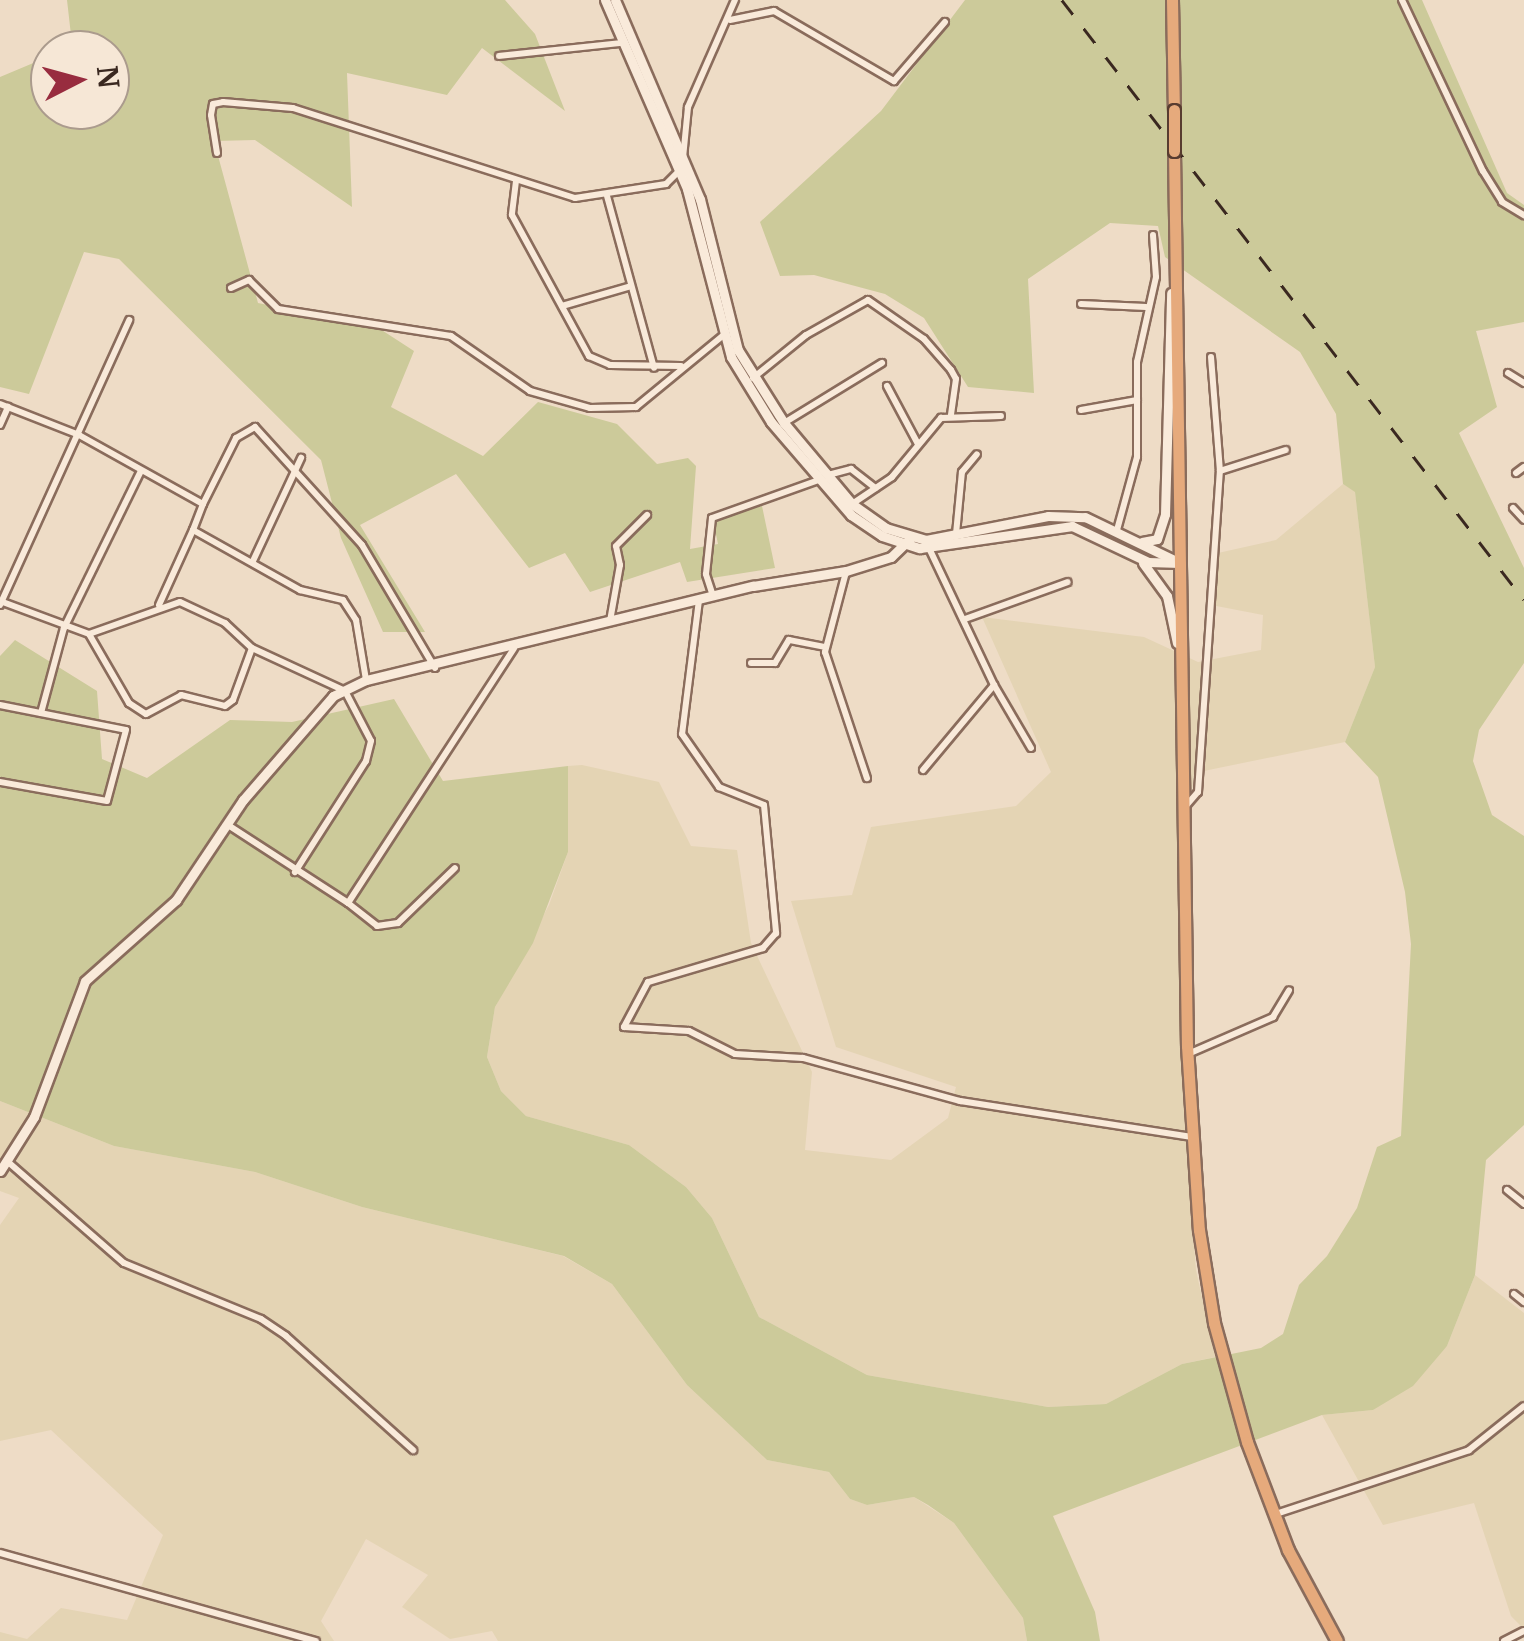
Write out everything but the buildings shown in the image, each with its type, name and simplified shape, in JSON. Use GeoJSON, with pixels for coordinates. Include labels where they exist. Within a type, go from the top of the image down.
{"type":"FeatureCollection","features":[{"type":"Feature","properties":{"kind":"highway"},"geometry":{"type":"LineString","coordinates":[[1172,0],[1192,1137],[1214,1323],[1237,1414],[1275,1514],[1336,1641]]}},
{"type":"Feature","properties":{"kind":"street"},"geometry":{"type":"LineString","coordinates":[[605,0],[679,172],[704,246],[726,333],[748,388],[868,529],[928,544],[1072,526],[1133,555],[1180,563]]}},
{"type":"Feature","properties":{"kind":"street"},"geometry":{"type":"LineString","coordinates":[[615,0],[683,159],[712,242],[726,333],[752,379],[823,478],[852,504],[909,542]]}},
{"type":"Feature","properties":{"kind":"street"},"geometry":{"type":"LineString","coordinates":[[217,153],[213,104],[293,108],[434,157],[505,171],[516,181],[575,198],[666,184],[679,172],[688,108],[736,0]]}},
{"type":"Feature","properties":{"kind":"street"},"geometry":{"type":"LineString","coordinates":[[1402,0],[1483,171],[1502,202],[1524,215]]}},
{"type":"Feature","properties":{"kind":"street"},"geometry":{"type":"LineString","coordinates":[[730,20],[774,12],[894,82],[945,22]]}},
{"type":"Feature","properties":{"kind":"street"},"geometry":{"type":"LineString","coordinates":[[499,56],[621,43]]}},
{"type":"Feature","properties":{"kind":"street"},"geometry":{"type":"LineString","coordinates":[[516,181],[512,215],[589,356],[610,365],[682,366]]}},
{"type":"Feature","properties":{"kind":"street"},"geometry":{"type":"LineString","coordinates":[[607,196],[628,288],[654,368]]}},
{"type":"Feature","properties":{"kind":"street"},"geometry":{"type":"LineString","coordinates":[[1116,530],[1135,470],[1146,307],[1156,277],[1153,234]]}},
{"type":"Feature","properties":{"kind":"street"},"geometry":{"type":"LineString","coordinates":[[1140,542],[1157,539],[1166,514],[1175,240]]}},
{"type":"Feature","properties":{"kind":"street"},"geometry":{"type":"LineString","coordinates":[[231,288],[249,280],[278,308],[438,332],[530,391],[590,408],[636,407],[726,333]]}},
{"type":"Feature","properties":{"kind":"street"},"geometry":{"type":"LineString","coordinates":[[562,306],[628,288]]}},
{"type":"Feature","properties":{"kind":"street"},"geometry":{"type":"LineString","coordinates":[[752,379],[806,335],[868,300],[924,339],[950,370],[956,379],[951,415]]}},
{"type":"Feature","properties":{"kind":"street"},"geometry":{"type":"LineString","coordinates":[[1082,304],[1146,307]]}},
{"type":"Feature","properties":{"kind":"street"},"geometry":{"type":"LineString","coordinates":[[129,320],[0,602],[89,634],[159,605],[180,602],[203,611],[252,648],[345,690],[371,741],[366,761],[296,872]]}},
{"type":"Feature","properties":{"kind":"street"},"geometry":{"type":"LineString","coordinates":[[1184,809],[1198,792],[1220,472],[1211,358]]}},
{"type":"Feature","properties":{"kind":"street"},"geometry":{"type":"LineString","coordinates":[[784,423],[882,363]]}},
{"type":"Feature","properties":{"kind":"street"},"geometry":{"type":"LineString","coordinates":[[1508,373],[1524,383]]}},
{"type":"Feature","properties":{"kind":"street"},"geometry":{"type":"LineString","coordinates":[[887,386],[918,444]]}},
{"type":"Feature","properties":{"kind":"street"},"geometry":{"type":"LineString","coordinates":[[1082,410],[1137,400]]}},
{"type":"Feature","properties":{"kind":"street"},"geometry":{"type":"LineString","coordinates":[[0,425],[4,405],[79,436],[203,504]]}},
{"type":"Feature","properties":{"kind":"street"},"geometry":{"type":"LineString","coordinates":[[852,504],[875,488],[934,423],[951,415],[1001,416]]}},
{"type":"Feature","properties":{"kind":"street"},"geometry":{"type":"LineString","coordinates":[[159,605],[203,504],[246,429],[255,428],[362,545],[435,668]]}},
{"type":"Feature","properties":{"kind":"street"},"geometry":{"type":"LineString","coordinates":[[1220,472],[1286,450]]}},
{"type":"Feature","properties":{"kind":"street"},"geometry":{"type":"LineString","coordinates":[[956,534],[962,472],[977,454]]}},
{"type":"Feature","properties":{"kind":"street"},"geometry":{"type":"LineString","coordinates":[[253,561],[301,458]]}},
{"type":"Feature","properties":{"kind":"street"},"geometry":{"type":"LineString","coordinates":[[1516,473],[1524,467]]}},
{"type":"Feature","properties":{"kind":"street"},"geometry":{"type":"LineString","coordinates":[[714,596],[706,574],[712,518],[851,468],[875,488]]}},
{"type":"Feature","properties":{"kind":"street"},"geometry":{"type":"LineString","coordinates":[[42,713],[64,628],[141,471]]}},
{"type":"Feature","properties":{"kind":"street"},"geometry":{"type":"LineString","coordinates":[[1513,508],[1524,520]]}},
{"type":"Feature","properties":{"kind":"street"},"geometry":{"type":"LineString","coordinates":[[610,622],[620,565],[616,546],[647,514]]}},
{"type":"Feature","properties":{"kind":"street"},"geometry":{"type":"LineString","coordinates":[[928,544],[956,534],[1067,515],[1116,530],[1180,563]]}},
{"type":"Feature","properties":{"kind":"street"},"geometry":{"type":"LineString","coordinates":[[193,530],[300,590],[343,600],[356,620],[366,680]]}},
{"type":"Feature","properties":{"kind":"street"},"geometry":{"type":"LineString","coordinates":[[0,1171],[34,1116],[85,981],[176,900],[319,707],[366,680],[435,668],[714,596],[846,570],[909,542]]}},
{"type":"Feature","properties":{"kind":"street"},"geometry":{"type":"LineString","coordinates":[[928,544],[994,686],[1031,748]]}},
{"type":"Feature","properties":{"kind":"street"},"geometry":{"type":"LineString","coordinates":[[1133,555],[1167,596],[1182,694]]}},
{"type":"Feature","properties":{"kind":"street"},"geometry":{"type":"LineString","coordinates":[[846,570],[825,647],[867,778]]}},
{"type":"Feature","properties":{"kind":"street"},"geometry":{"type":"LineString","coordinates":[[966,619],[1068,582]]}},
{"type":"Feature","properties":{"kind":"street"},"geometry":{"type":"LineString","coordinates":[[699,600],[682,734],[719,787],[764,805],[776,933],[763,948],[648,982],[624,1027],[688,1032],[734,1054],[803,1058],[960,1100],[1192,1137]]}},
{"type":"Feature","properties":{"kind":"street"},"geometry":{"type":"LineString","coordinates":[[89,634],[129,702],[146,714],[181,695],[225,706],[234,700],[252,648]]}},
{"type":"Feature","properties":{"kind":"street"},"geometry":{"type":"LineString","coordinates":[[751,662],[775,663],[789,640],[825,647]]}},
{"type":"Feature","properties":{"kind":"street"},"geometry":{"type":"LineString","coordinates":[[348,904],[514,648]]}},
{"type":"Feature","properties":{"kind":"street"},"geometry":{"type":"LineString","coordinates":[[923,770],[994,686]]}},
{"type":"Feature","properties":{"kind":"street"},"geometry":{"type":"LineString","coordinates":[[0,705],[126,730],[107,800],[0,782]]}},
{"type":"Feature","properties":{"kind":"street"},"geometry":{"type":"LineString","coordinates":[[228,825],[377,926],[398,922],[455,868]]}},
{"type":"Feature","properties":{"kind":"street"},"geometry":{"type":"LineString","coordinates":[[1188,1054],[1272,1017],[1289,990]]}},
{"type":"Feature","properties":{"kind":"street"},"geometry":{"type":"LineString","coordinates":[[8,1162],[124,1263],[260,1319],[286,1336],[413,1450]]}},
{"type":"Feature","properties":{"kind":"street"},"geometry":{"type":"LineString","coordinates":[[1506,1190],[1524,1204]]}},
{"type":"Feature","properties":{"kind":"street"},"geometry":{"type":"LineString","coordinates":[[1514,1294],[1524,1302]]}},
{"type":"Feature","properties":{"kind":"street"},"geometry":{"type":"LineString","coordinates":[[1275,1514],[1469,1450],[1524,1406]]}},
{"type":"Feature","properties":{"kind":"street"},"geometry":{"type":"LineString","coordinates":[[0,1553],[316,1641]]}},
{"type":"Feature","properties":{"kind":"street"},"geometry":{"type":"LineString","coordinates":[[1504,1641],[1524,1631]]}},
{"type":"Feature","properties":{"kind":"shaded area"},"geometry":{"type":"Polygon","coordinates":[[[67,0],[505,0],[535,34],[565,111],[482,48],[447,95],[347,73],[352,207],[255,140],[214,141],[258,303],[377,327],[414,351],[391,407],[483,456],[538,402],[617,424],[657,464],[688,458],[696,466],[690,549],[718,544],[713,520],[762,506],[775,568],[687,582],[680,562],[590,592],[565,553],[529,568],[456,474],[360,525],[425,632],[383,632],[341,538],[321,460],[119,259],[84,252],[29,394],[0,387],[0,77],[30,64],[30,130],[130,130],[130,30],[70,30],[67,0]]]}},
{"type":"Feature","properties":{"kind":"shaded area"},"geometry":{"type":"Polygon","coordinates":[[[965,0],[1422,0],[1507,193],[1524,205],[1524,322],[1476,331],[1497,407],[1459,433],[1524,568],[1524,663],[1479,730],[1473,761],[1492,815],[1524,836],[1524,1125],[1486,1160],[1475,1275],[1447,1346],[1413,1386],[1373,1410],[1322,1415],[1053,1516],[1095,1612],[1100,1641],[1027,1641],[1023,1618],[954,1523],[914,1497],[867,1505],[850,1499],[829,1472],[767,1460],[687,1385],[612,1284],[564,1256],[362,1207],[255,1172],[114,1146],[0,1101],[0,656],[15,640],[97,691],[102,759],[147,778],[230,720],[292,722],[394,699],[443,781],[568,766],[568,852],[533,943],[495,1007],[487,1057],[501,1091],[526,1116],[629,1145],[686,1187],[712,1218],[759,1317],[867,1375],[1048,1407],[1106,1404],[1182,1364],[1261,1348],[1283,1334],[1299,1285],[1327,1256],[1357,1208],[1377,1147],[1401,1136],[1411,944],[1405,892],[1378,777],[1345,742],[1375,667],[1355,492],[1343,484],[1336,414],[1300,352],[1165,257],[1158,226],[1110,223],[1028,279],[1034,393],[968,387],[924,318],[885,294],[814,275],[780,276],[760,222],[881,111],[965,0]]]}},
{"type":"Feature","properties":{"kind":"shaded area"},"geometry":{"type":"Polygon","coordinates":[[[1343,484],[1355,491],[1375,667],[1345,742],[1194,773],[1179,902],[1186,1144],[1196,1270],[1215,1357],[1182,1364],[1106,1404],[1048,1407],[867,1375],[759,1317],[712,1218],[686,1187],[629,1145],[526,1116],[501,1091],[487,1057],[495,1007],[549,905],[568,852],[568,766],[582,765],[659,782],[691,846],[737,850],[751,943],[812,1072],[805,1150],[891,1160],[948,1118],[956,1087],[836,1047],[791,901],[852,895],[871,827],[1016,806],[1051,772],[982,617],[1144,637],[1198,662],[1261,650],[1263,615],[1206,604],[1209,555],[1276,540],[1343,484]]]}},
{"type":"Feature","properties":{"kind":"shaded area"},"geometry":{"type":"Polygon","coordinates":[[[0,1101],[114,1146],[255,1172],[362,1207],[563,1256],[612,1284],[687,1385],[767,1460],[829,1472],[850,1499],[867,1505],[914,1497],[954,1523],[1023,1618],[1027,1641],[498,1641],[492,1631],[450,1639],[402,1607],[428,1575],[366,1539],[321,1621],[334,1641],[0,1641],[0,1632],[27,1639],[61,1608],[127,1620],[163,1535],[51,1430],[0,1441],[0,1225],[19,1198],[0,1191],[0,1101]]]}},
{"type":"Feature","properties":{"kind":"shaded area"},"geometry":{"type":"Polygon","coordinates":[[[1475,1275],[1524,1313],[1524,1629],[1511,1616],[1474,1503],[1383,1525],[1322,1415],[1373,1410],[1447,1346],[1475,1275]]]}},
{"type":"Feature","properties":{"kind":"railway"},"geometry":{"type":"LineString","coordinates":[[1062,0],[1524,600]]}}]}
